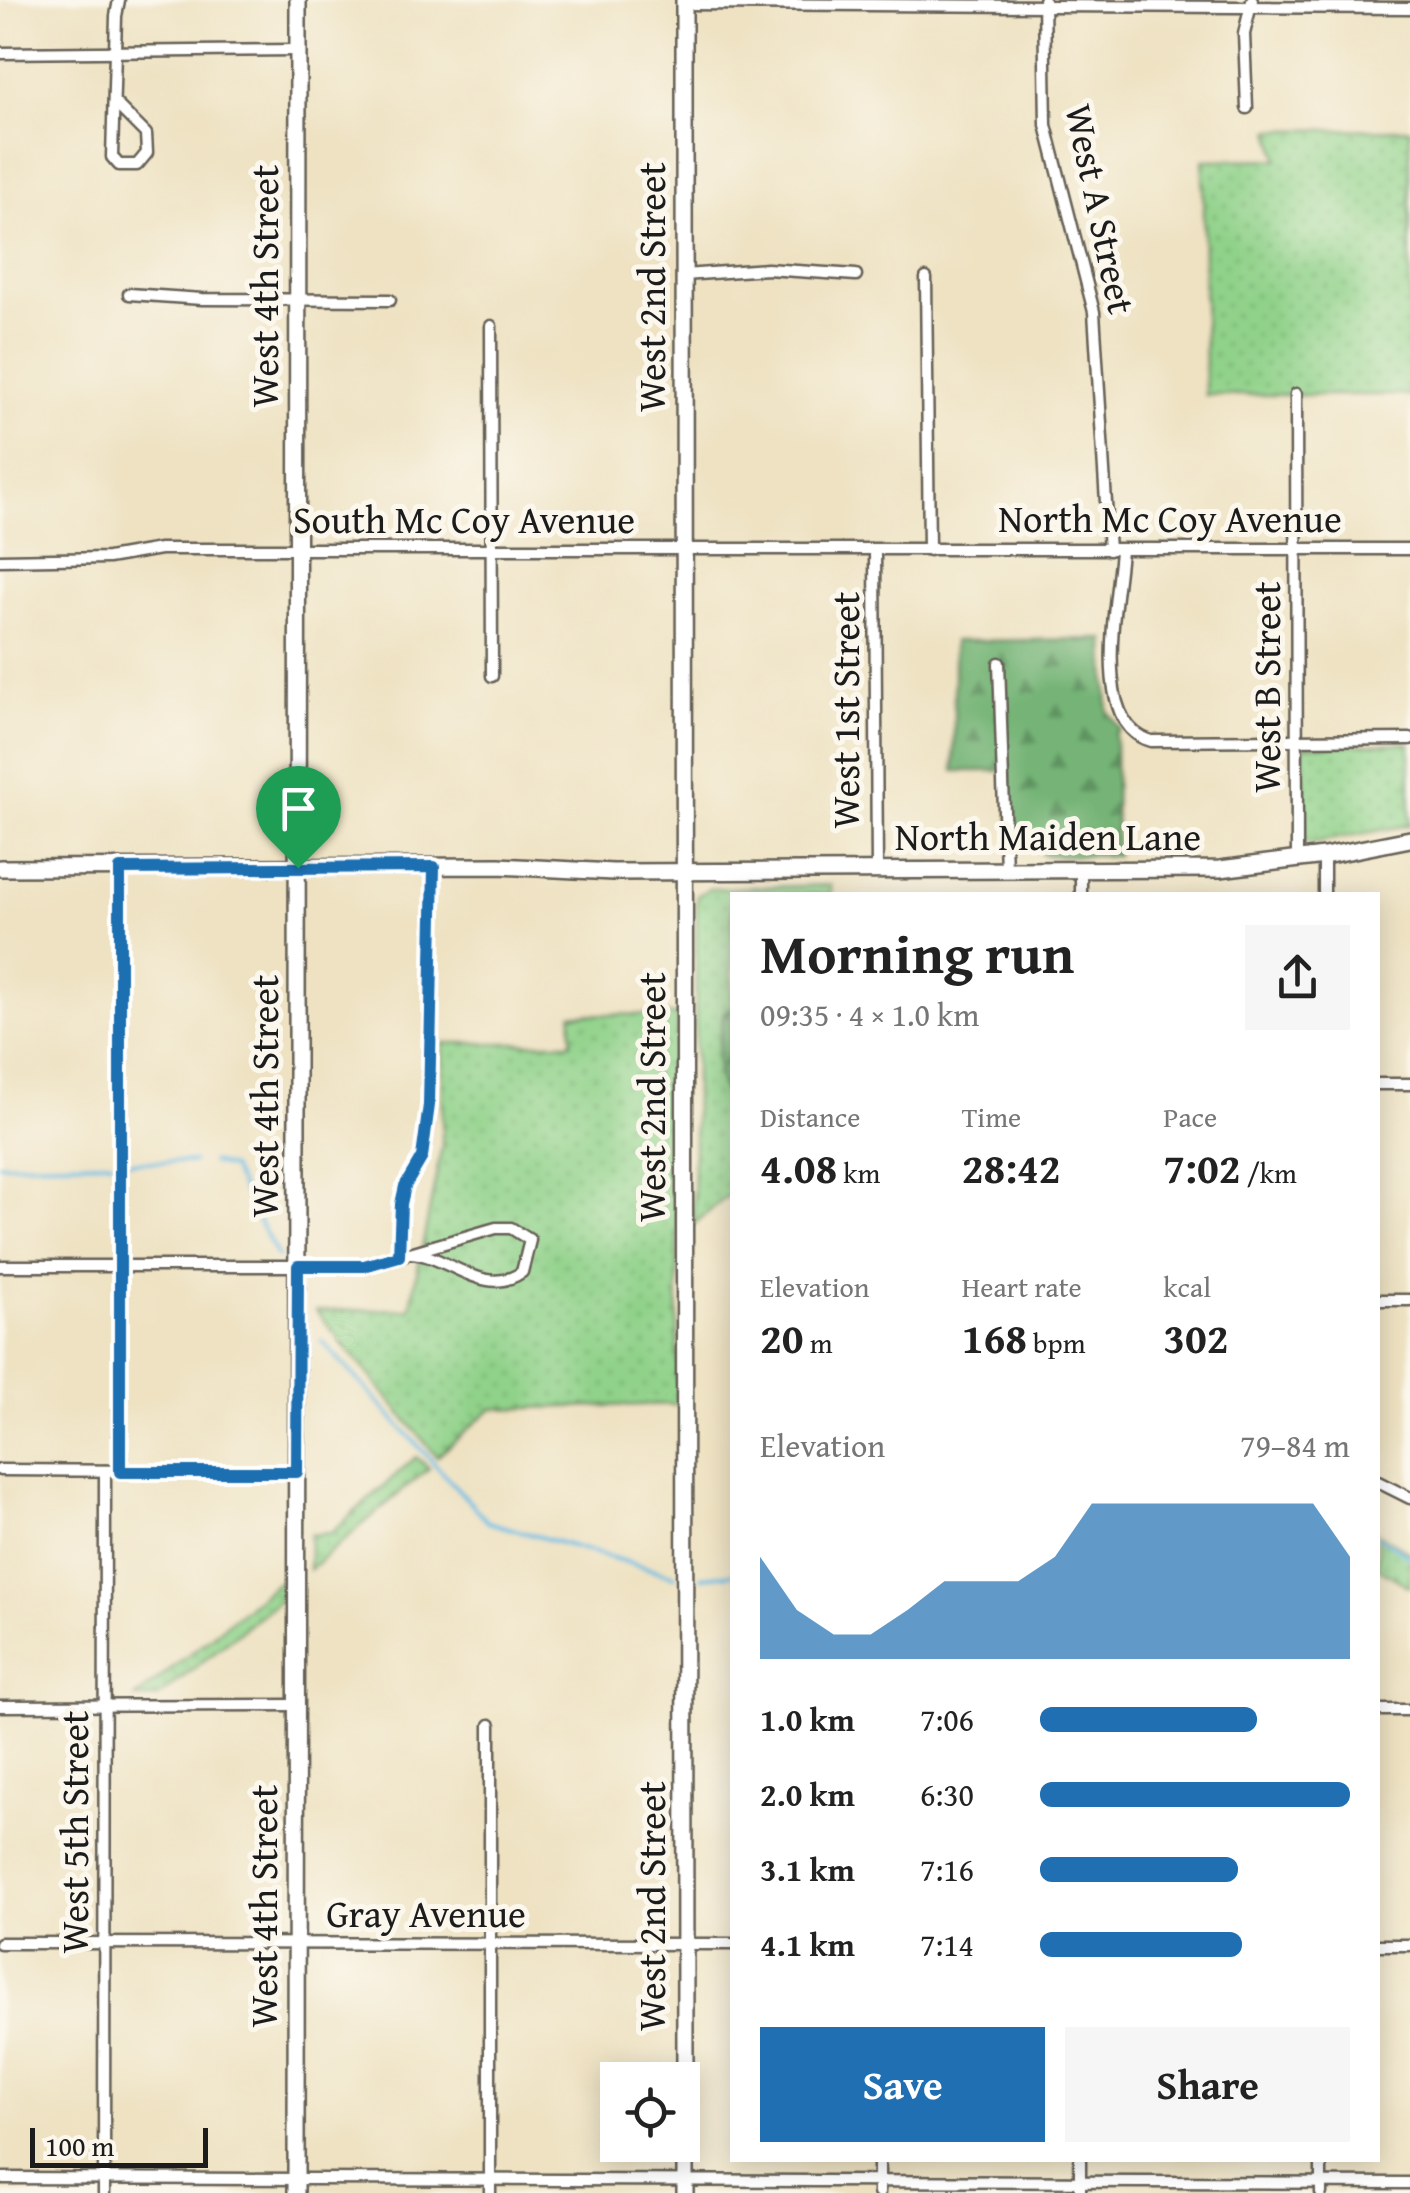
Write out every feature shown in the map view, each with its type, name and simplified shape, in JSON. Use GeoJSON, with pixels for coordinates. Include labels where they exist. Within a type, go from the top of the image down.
{"type":"FeatureCollection","features":[{"type":"Feature","properties":{"kind":"street"},"geometry":{"type":"LineString","coordinates":[[114,102],[146,134],[147,153],[137,165],[118,165],[112,157],[115,52],[119,0]]}},
{"type":"Feature","properties":{"kind":"street","name":"West 4th Street"},"geometry":{"type":"LineString","coordinates":[[296,2186],[298,0]]}},
{"type":"Feature","properties":{"kind":"street"},"geometry":{"type":"LineString","coordinates":[[684,2],[894,7],[1252,4],[1410,8]]}},
{"type":"Feature","properties":{"kind":"street","name":"West 2nd Street"},"geometry":{"type":"LineString","coordinates":[[684,2],[685,2188]]}},
{"type":"Feature","properties":{"kind":"street","name":"West A Street"},"geometry":{"type":"LineString","coordinates":[[1044,4],[1046,125],[1094,312],[1115,550],[1114,697],[1130,732],[1151,740],[1297,740]]}},
{"type":"Feature","properties":{"kind":"street"},"geometry":{"type":"LineString","coordinates":[[1248,108],[1244,34],[1252,4]]}},
{"type":"Feature","properties":{"kind":"street"},"geometry":{"type":"LineString","coordinates":[[0,53],[298,50]]}},
{"type":"Feature","properties":{"kind":"street"},"geometry":{"type":"LineString","coordinates":[[684,275],[766,269],[856,275]]}},
{"type":"Feature","properties":{"kind":"street"},"geometry":{"type":"LineString","coordinates":[[926,278],[929,550]]}},
{"type":"Feature","properties":{"kind":"street"},"geometry":{"type":"LineString","coordinates":[[129,294],[390,300]]}},
{"type":"Feature","properties":{"kind":"street"},"geometry":{"type":"LineString","coordinates":[[491,326],[492,676]]}},
{"type":"Feature","properties":{"kind":"street","name":"West B Street"},"geometry":{"type":"LineString","coordinates":[[1296,394],[1297,860]]}},
{"type":"Feature","properties":{"kind":"street","name":"South Mc Coy Avenue"},"geometry":{"type":"LineString","coordinates":[[0,560],[108,558],[160,549],[929,550]]}},
{"type":"Feature","properties":{"kind":"street","name":"North Mc Coy Avenue"},"geometry":{"type":"LineString","coordinates":[[929,550],[1410,549]]}},
{"type":"Feature","properties":{"kind":"street","name":"West 1st Street"},"geometry":{"type":"LineString","coordinates":[[875,550],[878,870]]}},
{"type":"Feature","properties":{"kind":"street"},"geometry":{"type":"LineString","coordinates":[[999,663],[1006,870]]}},
{"type":"Feature","properties":{"kind":"street"},"geometry":{"type":"LineString","coordinates":[[1297,740],[1410,738]]}},
{"type":"Feature","properties":{"kind":"street","name":"North Maiden Lane"},"geometry":{"type":"LineString","coordinates":[[0,868],[434,867],[684,872],[1220,869],[1324,856],[1410,839]]}},
{"type":"Feature","properties":{"kind":"street"},"geometry":{"type":"LineString","coordinates":[[1324,856],[1324,892]]}},
{"type":"Feature","properties":{"kind":"street"},"geometry":{"type":"LineString","coordinates":[[405,1254],[401,1204],[405,1186],[422,1157],[429,1105],[434,867]]}},
{"type":"Feature","properties":{"kind":"street"},"geometry":{"type":"LineString","coordinates":[[120,869],[120,1472]]}},
{"type":"Feature","properties":{"kind":"street"},"geometry":{"type":"LineString","coordinates":[[1082,869],[1082,892]]}},
{"type":"Feature","properties":{"kind":"street"},"geometry":{"type":"LineString","coordinates":[[1380,1084],[1410,1084]]}},
{"type":"Feature","properties":{"kind":"street"},"geometry":{"type":"LineString","coordinates":[[0,1266],[364,1266],[405,1254],[496,1228],[511,1228],[530,1240],[522,1272],[498,1281],[461,1273],[435,1257],[405,1254]]}},
{"type":"Feature","properties":{"kind":"street"},"geometry":{"type":"LineString","coordinates":[[1380,1300],[1410,1300]]}},
{"type":"Feature","properties":{"kind":"street"},"geometry":{"type":"LineString","coordinates":[[0,1470],[297,1472]]}},
{"type":"Feature","properties":{"kind":"street","name":"West 5th Street"},"geometry":{"type":"LineString","coordinates":[[104,2193],[105,1472]]}},
{"type":"Feature","properties":{"kind":"street"},"geometry":{"type":"LineString","coordinates":[[1380,1483],[1410,1498]]}},
{"type":"Feature","properties":{"kind":"street"},"geometry":{"type":"LineString","coordinates":[[0,1706],[297,1705]]}},
{"type":"Feature","properties":{"kind":"street"},"geometry":{"type":"LineString","coordinates":[[1380,1710],[1410,1710]]}},
{"type":"Feature","properties":{"kind":"street"},"geometry":{"type":"LineString","coordinates":[[490,1725],[490,2187]]}},
{"type":"Feature","properties":{"kind":"street","name":"Gray Avenue"},"geometry":{"type":"LineString","coordinates":[[0,1943],[730,1944]]}},
{"type":"Feature","properties":{"kind":"street"},"geometry":{"type":"LineString","coordinates":[[1380,1946],[1410,1945]]}},
{"type":"Feature","properties":{"kind":"street"},"geometry":{"type":"LineString","coordinates":[[879,2162],[879,2188]]}},
{"type":"Feature","properties":{"kind":"street"},"geometry":{"type":"LineString","coordinates":[[1080,2162],[1080,2188]]}},
{"type":"Feature","properties":{"kind":"street"},"geometry":{"type":"LineString","coordinates":[[1321,2162],[1321,2188]]}},
{"type":"Feature","properties":{"kind":"street"},"geometry":{"type":"LineString","coordinates":[[0,2178],[296,2186],[685,2188],[1321,2188],[1410,2183]]}},
{"type":"Feature","properties":{"kind":"green space"},"geometry":{"type":"Polygon","coordinates":[[[1410,129],[1410,395],[1205,395],[1203,160],[1278,159],[1271,130],[1410,129]]]}},
{"type":"Feature","properties":{"kind":"green space"},"geometry":{"type":"Polygon","coordinates":[[[1105,639],[1108,711],[1120,729],[1115,734],[1116,856],[1044,855],[1010,829],[1008,771],[954,771],[954,641],[1105,639]]]}},
{"type":"Feature","properties":{"kind":"green space"},"geometry":{"type":"Polygon","coordinates":[[[1410,743],[1410,825],[1312,843],[1304,840],[1303,746],[1410,743]]]}},
{"type":"Feature","properties":{"kind":"green space"},"geometry":{"type":"Polygon","coordinates":[[[831,885],[831,892],[730,892],[730,1008],[724,1012],[730,1102],[730,1194],[693,1225],[697,896],[708,889],[831,885]]]}},
{"type":"Feature","properties":{"kind":"green space"},"geometry":{"type":"Polygon","coordinates":[[[730,1008],[730,1101],[718,1072],[724,1012],[730,1008]]]}},
{"type":"Feature","properties":{"kind":"green space"},"geometry":{"type":"Polygon","coordinates":[[[572,1014],[677,1015],[678,1404],[491,1409],[437,1457],[316,1311],[410,1309],[442,1145],[443,1043],[571,1043],[572,1014]]]}},
{"type":"Feature","properties":{"kind":"green space"},"geometry":{"type":"Polygon","coordinates":[[[416,1457],[429,1468],[309,1570],[310,1535],[331,1533],[416,1457]]]}},
{"type":"Feature","properties":{"kind":"green space"},"geometry":{"type":"Polygon","coordinates":[[[1380,1534],[1410,1553],[1410,1587],[1380,1569],[1380,1534]]]}},
{"type":"Feature","properties":{"kind":"green space"},"geometry":{"type":"Polygon","coordinates":[[[288,1574],[287,1594],[157,1698],[135,1698],[288,1574]]]}},
{"type":"Feature","properties":{"kind":"waterway"},"geometry":{"type":"LineString","coordinates":[[0,1164],[111,1162]]}},
{"type":"Feature","properties":{"kind":"waterway"},"geometry":{"type":"LineString","coordinates":[[130,1162],[193,1162]]}},
{"type":"Feature","properties":{"kind":"waterway"},"geometry":{"type":"LineString","coordinates":[[212,1162],[231,1168],[278,1257]]}},
{"type":"Feature","properties":{"kind":"waterway"},"geometry":{"type":"LineString","coordinates":[[322,1341],[488,1522],[675,1576]]}},
{"type":"Feature","properties":{"kind":"waterway"},"geometry":{"type":"LineString","coordinates":[[1380,1537],[1410,1557]]}},
{"type":"Feature","properties":{"kind":"waterway"},"geometry":{"type":"LineString","coordinates":[[701,1577],[730,1574]]}},
{"type":"Feature","properties":{"kind":"route"},"geometry":{"type":"LineString","coordinates":[[434,867],[429,1105],[422,1157],[405,1186],[401,1204],[399,1256],[364,1266],[298,1266],[297,1472],[120,1472],[120,869],[298,868],[434,867]]}}]}
